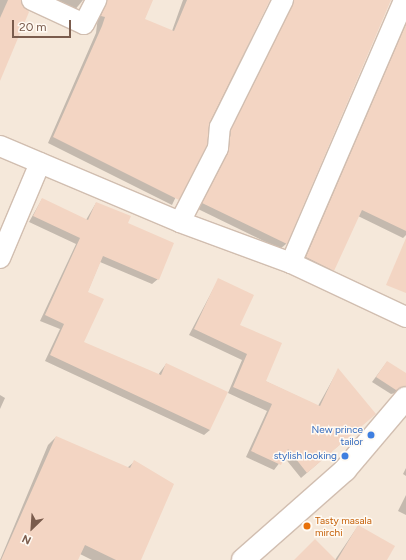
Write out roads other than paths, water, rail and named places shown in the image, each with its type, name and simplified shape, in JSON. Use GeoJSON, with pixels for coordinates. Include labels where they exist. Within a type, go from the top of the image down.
{"type":"FeatureCollection","features":[{"type":"Feature","properties":{"kind":"street"},"geometry":{"type":"LineString","coordinates":[[32,0],[84,24],[96,0]]}},
{"type":"Feature","properties":{"kind":"street"},"geometry":{"type":"LineString","coordinates":[[180,222],[218,148],[220,127],[283,0]]}},
{"type":"Feature","properties":{"kind":"street"},"geometry":{"type":"LineString","coordinates":[[291,263],[404,0]]}},
{"type":"Feature","properties":{"kind":"street"},"geometry":{"type":"LineString","coordinates":[[0,146],[180,222],[291,263],[406,317]]}},
{"type":"Feature","properties":{"kind":"street"},"geometry":{"type":"LineString","coordinates":[[0,258],[40,163]]}},
{"type":"Feature","properties":{"kind":"street"},"geometry":{"type":"LineString","coordinates":[[243,560],[345,470],[406,398]]}},
{"type":"Feature","properties":{"kind":"place","name":"New prince tailor"},"geometry":{"type":"Point","coordinates":[371,435]}},
{"type":"Feature","properties":{"kind":"place","name":"stylish looking"},"geometry":{"type":"Point","coordinates":[345,456]}},
{"type":"Feature","properties":{"kind":"place","name":"Tasty masala mirchi"},"geometry":{"type":"Point","coordinates":[307,526]}}]}
